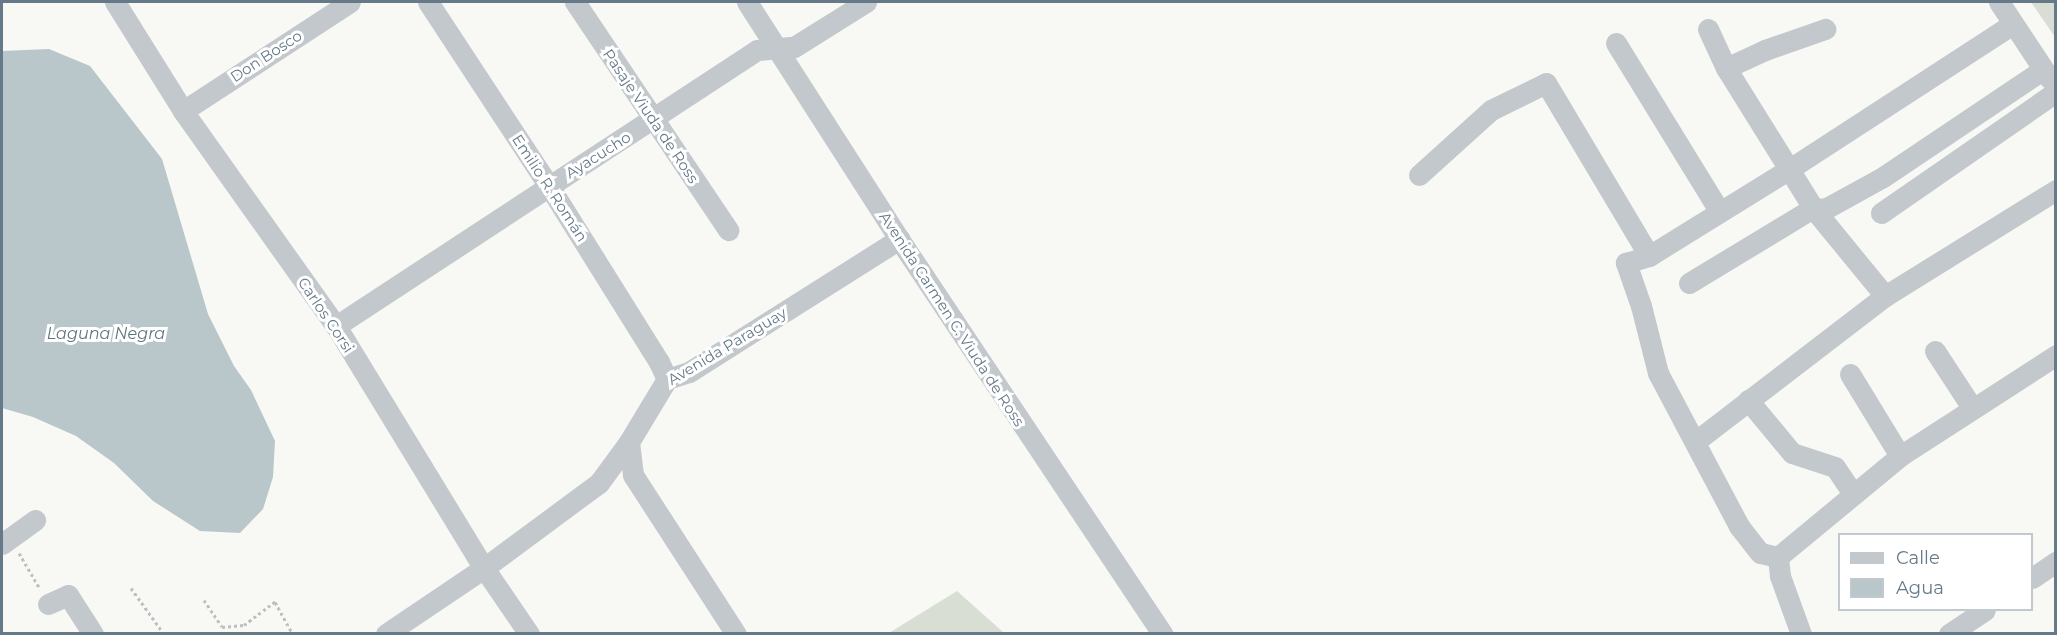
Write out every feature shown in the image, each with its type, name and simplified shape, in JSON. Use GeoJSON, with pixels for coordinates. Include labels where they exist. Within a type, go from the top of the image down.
{"type":"FeatureCollection","features":[{"type":"Feature","properties":{"kind":"street","name":"Carlos Corsi"},"geometry":{"type":"LineString","coordinates":[[115,2],[183,111],[336,326],[483,568],[529,633]]}},
{"type":"Feature","properties":{"kind":"street","name":"Don Bosco"},"geometry":{"type":"LineString","coordinates":[[183,111],[350,2]]}},
{"type":"Feature","properties":{"kind":"street","name":"Emilio R. Román"},"geometry":{"type":"LineString","coordinates":[[428,2],[549,186],[659,362],[667,379]]}},
{"type":"Feature","properties":{"kind":"street","name":"Pasaje Viuda de Ross"},"geometry":{"type":"LineString","coordinates":[[575,2],[728,230]]}},
{"type":"Feature","properties":{"kind":"street","name":"Avenida Carmen C. Viuda de Ross"},"geometry":{"type":"LineString","coordinates":[[747,2],[899,239],[1161,633]]}},
{"type":"Feature","properties":{"kind":"street","name":"Ayacucho"},"geometry":{"type":"LineString","coordinates":[[336,326],[757,51],[794,47],[866,2]]}},
{"type":"Feature","properties":{"kind":"street"},"geometry":{"type":"LineString","coordinates":[[1689,283],[1813,208],[1825,209],[2049,78],[1999,2]]}},
{"type":"Feature","properties":{"kind":"street"},"geometry":{"type":"LineString","coordinates":[[1778,557],[1760,553],[1738,526],[1696,441],[1658,373],[1641,306],[1626,263],[1648,256],[1720,212],[2013,24]]}},
{"type":"Feature","properties":{"kind":"street"},"geometry":{"type":"LineString","coordinates":[[1708,28],[1726,68],[1791,168],[1813,208],[1885,296]]}},
{"type":"Feature","properties":{"kind":"street"},"geometry":{"type":"LineString","coordinates":[[1726,68],[1765,50],[1825,29]]}},
{"type":"Feature","properties":{"kind":"street"},"geometry":{"type":"LineString","coordinates":[[1616,43],[1720,212]]}},
{"type":"Feature","properties":{"kind":"street"},"geometry":{"type":"LineString","coordinates":[[1419,175],[1491,110],[1546,82],[1648,256]]}},
{"type":"Feature","properties":{"kind":"street"},"geometry":{"type":"LineString","coordinates":[[1881,213],[2055,92]]}},
{"type":"Feature","properties":{"kind":"street"},"geometry":{"type":"LineString","coordinates":[[1696,441],[1885,296],[2055,190]]}},
{"type":"Feature","properties":{"kind":"street","name":"Avenida Paraguay"},"geometry":{"type":"LineString","coordinates":[[386,633],[483,568],[599,483],[629,442],[667,379],[689,372],[899,239]]}},
{"type":"Feature","properties":{"kind":"street"},"geometry":{"type":"LineString","coordinates":[[1935,351],[1973,409]]}},
{"type":"Feature","properties":{"kind":"street"},"geometry":{"type":"LineString","coordinates":[[1778,557],[1900,456],[2055,356]]}},
{"type":"Feature","properties":{"kind":"street"},"geometry":{"type":"LineString","coordinates":[[1850,374],[1900,456]]}},
{"type":"Feature","properties":{"kind":"street"},"geometry":{"type":"LineString","coordinates":[[1748,400],[1792,453],[1835,467],[1853,494]]}},
{"type":"Feature","properties":{"kind":"street"},"geometry":{"type":"LineString","coordinates":[[629,442],[633,475],[736,633]]}},
{"type":"Feature","properties":{"kind":"street"},"geometry":{"type":"LineString","coordinates":[[6,541],[35,520]]}},
{"type":"Feature","properties":{"kind":"street"},"geometry":{"type":"LineString","coordinates":[[1778,557],[1780,576],[1801,633]]}},
{"type":"Feature","properties":{"kind":"street"},"geometry":{"type":"LineString","coordinates":[[2033,577],[2055,562]]}},
{"type":"Feature","properties":{"kind":"street"},"geometry":{"type":"LineString","coordinates":[[48,604],[68,595],[93,633]]}},
{"type":"Feature","properties":{"kind":"street"},"geometry":{"type":"LineString","coordinates":[[1949,633],[1982,611]]}},
{"type":"Feature","properties":{"kind":"path"},"geometry":{"type":"LineString","coordinates":[[6,541],[48,604]]}},
{"type":"Feature","properties":{"kind":"path"},"geometry":{"type":"LineString","coordinates":[[130,588],[164,633]]}},
{"type":"Feature","properties":{"kind":"path"},"geometry":{"type":"LineString","coordinates":[[204,600],[222,627],[222,633]]}},
{"type":"Feature","properties":{"kind":"path"},"geometry":{"type":"LineString","coordinates":[[222,627],[244,626],[275,602],[293,633]]}},
{"type":"Feature","properties":{"kind":"shaded area"},"geometry":{"type":"Polygon","coordinates":[[[2031,2],[2055,2],[2055,37],[2031,2]]]}},
{"type":"Feature","properties":{"kind":"shaded area"},"geometry":{"type":"Polygon","coordinates":[[[957,591],[1004,633],[889,633],[957,591]]]}},
{"type":"Feature","properties":{"kind":"water","name":"Laguna Negra"},"geometry":{"type":"Polygon","coordinates":[[[49,49],[90,66],[162,159],[208,314],[234,366],[251,390],[275,441],[273,477],[263,509],[240,533],[200,531],[153,501],[114,463],[76,436],[33,417],[2,408],[2,51],[49,49]]]}}]}
